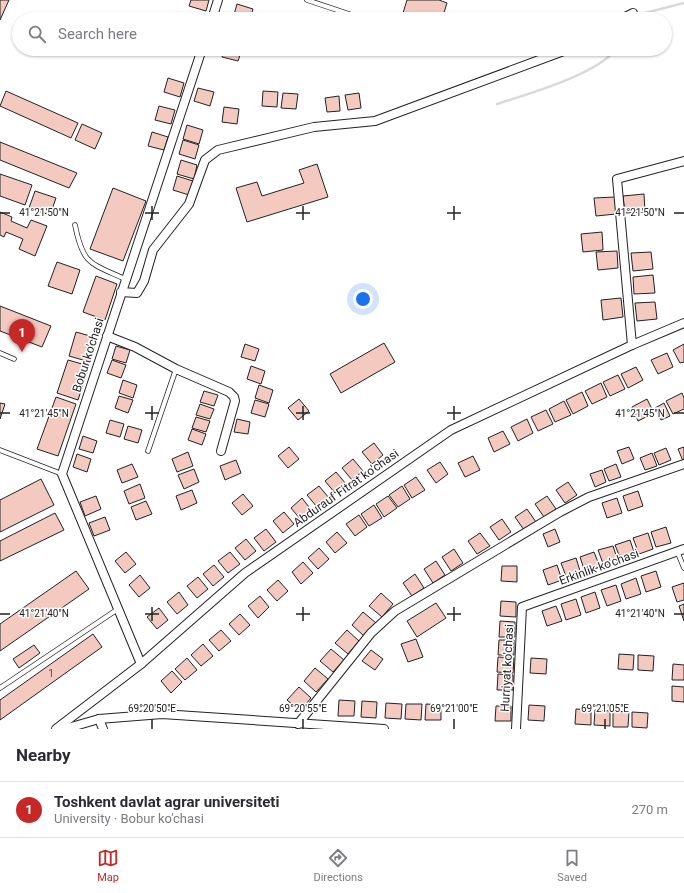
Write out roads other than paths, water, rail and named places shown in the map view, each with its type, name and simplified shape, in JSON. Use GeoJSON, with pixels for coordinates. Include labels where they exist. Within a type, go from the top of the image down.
{"type":"FeatureCollection","features":[{"type":"Feature","properties":{"kind":"street"},"geometry":{"type":"LineString","coordinates":[[214,12],[218,0]]}},
{"type":"Feature","properties":{"kind":"street","name":"Bobur ko'chasi"},"geometry":{"type":"LineString","coordinates":[[62,474],[200,56]]}},
{"type":"Feature","properties":{"kind":"street"},"geometry":{"type":"LineString","coordinates":[[121,292],[137,293],[144,281],[153,250],[189,204],[205,160],[218,150],[314,127],[375,121],[550,56]]}},
{"type":"Feature","properties":{"kind":"street"},"geometry":{"type":"LineString","coordinates":[[632,344],[617,179],[684,161]]}},
{"type":"Feature","properties":{"kind":"street","name":"Abdurauf Fitrat ko'chasi"},"geometry":{"type":"LineString","coordinates":[[56,729],[141,664],[245,573],[451,430],[632,344],[684,323]]}},
{"type":"Feature","properties":{"kind":"street"},"geometry":{"type":"LineString","coordinates":[[107,336],[135,347],[176,369],[229,392],[234,397],[235,401],[221,450]]}},
{"type":"Feature","properties":{"kind":"street"},"geometry":{"type":"LineString","coordinates":[[298,724],[371,633],[395,610],[560,512],[589,497],[684,464]]}},
{"type":"Feature","properties":{"kind":"street"},"geometry":{"type":"LineString","coordinates":[[62,474],[141,664]]}},
{"type":"Feature","properties":{"kind":"street","name":"Erkinlik ko'chasi"},"geometry":{"type":"LineString","coordinates":[[522,607],[681,550]]}},
{"type":"Feature","properties":{"kind":"street","name":"Hurriyat ko'chasi"},"geometry":{"type":"LineString","coordinates":[[516,729],[522,607]]}},
{"type":"Feature","properties":{"kind":"street"},"geometry":{"type":"LineString","coordinates":[[64,729],[99,718],[162,714],[384,729]]}},
{"type":"Feature","properties":{"kind":"street"},"geometry":{"type":"LineString","coordinates":[[99,718],[103,729]]}},
{"type":"Feature","properties":{"kind":"lane"},"geometry":{"type":"LineString","coordinates":[[307,0],[343,12]]}},
{"type":"Feature","properties":{"kind":"lane"},"geometry":{"type":"LineString","coordinates":[[75,224],[79,245],[89,262],[125,279]]}},
{"type":"Feature","properties":{"kind":"lane"},"geometry":{"type":"LineString","coordinates":[[0,353],[14,359]]}},
{"type":"Feature","properties":{"kind":"lane"},"geometry":{"type":"LineString","coordinates":[[148,451],[176,369]]}},
{"type":"Feature","properties":{"kind":"lane"},"geometry":{"type":"LineString","coordinates":[[0,450],[62,474]]}},
{"type":"Feature","properties":{"kind":"lane"},"geometry":{"type":"LineString","coordinates":[[681,550],[684,568]]}},
{"type":"Feature","properties":{"kind":"lane"},"geometry":{"type":"LineString","coordinates":[[0,688],[118,609]]}},
{"type":"Feature","properties":{"kind":"waterway"},"geometry":{"type":"LineString","coordinates":[[649,12],[684,3]]}},
{"type":"Feature","properties":{"kind":"waterway"},"geometry":{"type":"LineString","coordinates":[[497,104],[544,89],[579,75],[594,67],[609,56]]}},
{"type":"Feature","properties":{"kind":"place","name":"Toshkent davlat agrar universiteti"},"geometry":{"type":"Point","coordinates":[22,352]}}]}
